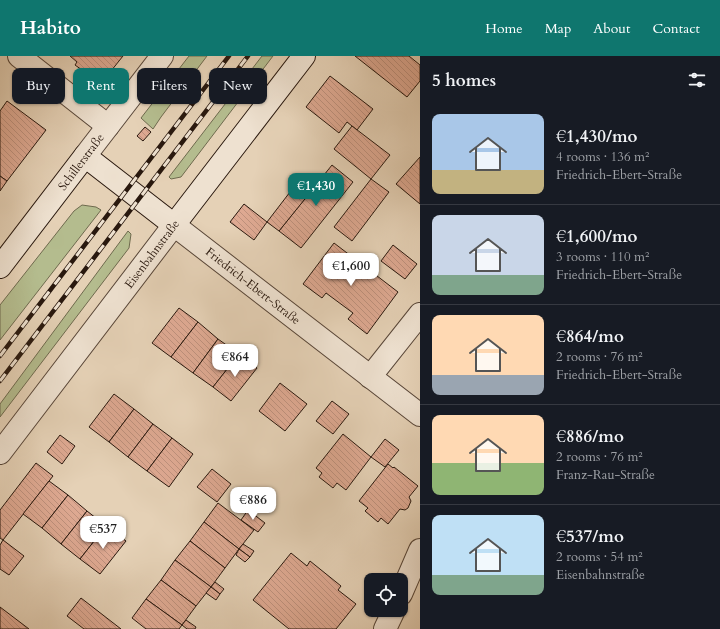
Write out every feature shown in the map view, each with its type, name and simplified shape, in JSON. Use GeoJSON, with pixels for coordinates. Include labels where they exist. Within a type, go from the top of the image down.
{"type":"FeatureCollection","features":[{"type":"Feature","properties":{"kind":"street"},"geometry":{"type":"LineString","coordinates":[[19,56],[108,126]]}},
{"type":"Feature","properties":{"kind":"street","name":"Schillerstraße"},"geometry":{"type":"LineString","coordinates":[[0,267],[162,56]]}},
{"type":"Feature","properties":{"kind":"street","name":"Eisenbahnstraße"},"geometry":{"type":"LineString","coordinates":[[0,453],[304,56]]}},
{"type":"Feature","properties":{"kind":"street","name":"Friedrich-Ebert-Straße"},"geometry":{"type":"LineString","coordinates":[[85,156],[420,415]]}},
{"type":"Feature","properties":{"kind":"street"},"geometry":{"type":"LineString","coordinates":[[370,377],[420,314]]}},
{"type":"Feature","properties":{"kind":"street"},"geometry":{"type":"LineString","coordinates":[[408,578],[420,550]]}},
{"type":"Feature","properties":{"kind":"street"},"geometry":{"type":"LineString","coordinates":[[385,629],[391,617]]}},
{"type":"Feature","properties":{"kind":"green space"},"geometry":{"type":"Polygon","coordinates":[[[189,56],[207,56],[198,68],[180,68],[189,56]]]}},
{"type":"Feature","properties":{"kind":"green space"},"geometry":{"type":"Polygon","coordinates":[[[262,56],[273,56],[264,68],[253,68],[262,56]]]}},
{"type":"Feature","properties":{"kind":"green space"},"geometry":{"type":"Polygon","coordinates":[[[152,104],[171,104],[153,129],[141,118],[152,104]]]}},
{"type":"Feature","properties":{"kind":"green space"},"geometry":{"type":"Polygon","coordinates":[[[225,104],[237,104],[181,177],[171,179],[169,177],[225,104]]]}},
{"type":"Feature","properties":{"kind":"green space"},"geometry":{"type":"Polygon","coordinates":[[[82,205],[96,207],[101,210],[0,340],[0,305],[74,211],[82,205]]]}},
{"type":"Feature","properties":{"kind":"green space"},"geometry":{"type":"Polygon","coordinates":[[[128,231],[131,234],[129,248],[0,417],[0,404],[128,231]]]}},
{"type":"Feature","properties":{"kind":"building"},"geometry":{"type":"Polygon","coordinates":[[[70,56],[123,56],[113,68],[79,68],[75,65],[77,62],[70,56]]]}},
{"type":"Feature","properties":{"kind":"building"},"geometry":{"type":"Polygon","coordinates":[[[355,56],[409,56],[420,65],[420,81],[407,97],[355,56]]]}},
{"type":"Feature","properties":{"kind":"building"},"geometry":{"type":"Polygon","coordinates":[[[330,76],[373,109],[357,130],[347,122],[339,133],[306,107],[330,76]]]}},
{"type":"Feature","properties":{"kind":"building"},"geometry":{"type":"Polygon","coordinates":[[[7,101],[46,130],[7,181],[0,176],[0,111],[7,101]]]}},
{"type":"Feature","properties":{"kind":"building"},"geometry":{"type":"Polygon","coordinates":[[[352,126],[390,155],[371,179],[334,149],[352,126]]]}},
{"type":"Feature","properties":{"kind":"building"},"geometry":{"type":"Polygon","coordinates":[[[145,127],[151,132],[143,141],[137,136],[145,127]]]}},
{"type":"Feature","properties":{"kind":"building"},"geometry":{"type":"Polygon","coordinates":[[[420,157],[420,204],[396,184],[420,157]]]}},
{"type":"Feature","properties":{"kind":"building"},"geometry":{"type":"Polygon","coordinates":[[[332,165],[353,182],[301,248],[279,231],[332,165]]]}},
{"type":"Feature","properties":{"kind":"building"},"geometry":{"type":"Polygon","coordinates":[[[0,176],[7,181],[0,191],[0,176]]]}},
{"type":"Feature","properties":{"kind":"building"},"geometry":{"type":"Polygon","coordinates":[[[300,179],[313,189],[279,231],[267,222],[300,179]]]}},
{"type":"Feature","properties":{"kind":"building"},"geometry":{"type":"Polygon","coordinates":[[[371,179],[389,192],[352,241],[334,227],[371,179]]]}},
{"type":"Feature","properties":{"kind":"building"},"geometry":{"type":"Polygon","coordinates":[[[244,204],[267,222],[254,240],[230,222],[244,204]]]}},
{"type":"Feature","properties":{"kind":"building"},"geometry":{"type":"Polygon","coordinates":[[[334,243],[398,292],[367,334],[348,319],[353,313],[326,293],[322,298],[303,284],[334,243]]]}},
{"type":"Feature","properties":{"kind":"building"},"geometry":{"type":"Polygon","coordinates":[[[393,245],[417,264],[405,279],[381,261],[393,245]]]}},
{"type":"Feature","properties":{"kind":"building"},"geometry":{"type":"Polygon","coordinates":[[[179,308],[198,322],[171,357],[152,343],[179,308]]]}},
{"type":"Feature","properties":{"kind":"building"},"geometry":{"type":"Polygon","coordinates":[[[198,322],[218,339],[193,373],[171,357],[198,322]]]}},
{"type":"Feature","properties":{"kind":"building"},"geometry":{"type":"Polygon","coordinates":[[[218,339],[239,354],[213,387],[193,373],[218,339]]]}},
{"type":"Feature","properties":{"kind":"building"},"geometry":{"type":"Polygon","coordinates":[[[239,354],[257,368],[231,401],[213,387],[239,354]]]}},
{"type":"Feature","properties":{"kind":"building"},"geometry":{"type":"Polygon","coordinates":[[[280,383],[307,404],[285,431],[259,411],[280,383]]]}},
{"type":"Feature","properties":{"kind":"building"},"geometry":{"type":"Polygon","coordinates":[[[114,394],[134,409],[109,442],[89,427],[114,394]]]}},
{"type":"Feature","properties":{"kind":"building"},"geometry":{"type":"Polygon","coordinates":[[[332,401],[349,414],[333,434],[316,421],[332,401]]]}},
{"type":"Feature","properties":{"kind":"building"},"geometry":{"type":"Polygon","coordinates":[[[134,409],[153,424],[128,457],[109,442],[134,409]]]}},
{"type":"Feature","properties":{"kind":"building"},"geometry":{"type":"Polygon","coordinates":[[[153,424],[172,438],[147,471],[128,457],[153,424]]]}},
{"type":"Feature","properties":{"kind":"building"},"geometry":{"type":"Polygon","coordinates":[[[343,434],[371,457],[346,490],[337,483],[333,488],[319,477],[322,473],[316,468],[343,434]]]}},
{"type":"Feature","properties":{"kind":"building"},"geometry":{"type":"Polygon","coordinates":[[[60,435],[75,446],[62,464],[47,452],[60,435]]]}},
{"type":"Feature","properties":{"kind":"building"},"geometry":{"type":"Polygon","coordinates":[[[172,438],[193,454],[169,487],[147,471],[172,438]]]}},
{"type":"Feature","properties":{"kind":"building"},"geometry":{"type":"Polygon","coordinates":[[[385,439],[399,450],[385,467],[371,457],[385,439]]]}},
{"type":"Feature","properties":{"kind":"building"},"geometry":{"type":"Polygon","coordinates":[[[36,463],[53,476],[3,540],[0,538],[0,510],[36,463]]]}},
{"type":"Feature","properties":{"kind":"building"},"geometry":{"type":"Polygon","coordinates":[[[388,464],[418,486],[409,497],[411,501],[408,508],[405,510],[400,509],[388,524],[381,518],[378,522],[365,511],[368,508],[359,501],[388,464]]]}},
{"type":"Feature","properties":{"kind":"building"},"geometry":{"type":"Polygon","coordinates":[[[212,469],[231,484],[217,502],[197,487],[212,469]]]}},
{"type":"Feature","properties":{"kind":"building"},"geometry":{"type":"Polygon","coordinates":[[[49,481],[68,495],[42,528],[23,514],[49,481]]]}},
{"type":"Feature","properties":{"kind":"building"},"geometry":{"type":"Polygon","coordinates":[[[68,495],[87,511],[61,544],[42,528],[68,495]]]}},
{"type":"Feature","properties":{"kind":"building"},"geometry":{"type":"Polygon","coordinates":[[[218,503],[254,530],[239,549],[204,522],[218,503]]]}},
{"type":"Feature","properties":{"kind":"building"},"geometry":{"type":"Polygon","coordinates":[[[248,510],[265,523],[258,532],[241,520],[248,510]]]}},
{"type":"Feature","properties":{"kind":"building"},"geometry":{"type":"Polygon","coordinates":[[[87,511],[106,526],[80,559],[61,544],[87,511]]]}},
{"type":"Feature","properties":{"kind":"building"},"geometry":{"type":"Polygon","coordinates":[[[204,522],[239,549],[225,568],[190,541],[204,522]]]}},
{"type":"Feature","properties":{"kind":"building"},"geometry":{"type":"Polygon","coordinates":[[[106,526],[126,541],[100,574],[80,559],[106,526]]]}},
{"type":"Feature","properties":{"kind":"building"},"geometry":{"type":"Polygon","coordinates":[[[3,540],[24,556],[9,575],[0,569],[0,545],[3,540]]]}},
{"type":"Feature","properties":{"kind":"building"},"geometry":{"type":"Polygon","coordinates":[[[190,541],[225,568],[211,587],[175,560],[190,541]]]}},
{"type":"Feature","properties":{"kind":"building"},"geometry":{"type":"Polygon","coordinates":[[[243,544],[254,551],[250,557],[239,549],[243,544]]]}},
{"type":"Feature","properties":{"kind":"building"},"geometry":{"type":"Polygon","coordinates":[[[239,549],[250,557],[245,562],[236,555],[239,549]]]}},
{"type":"Feature","properties":{"kind":"building"},"geometry":{"type":"Polygon","coordinates":[[[291,553],[307,566],[310,561],[341,586],[338,590],[356,604],[336,629],[289,629],[253,600],[291,553]]]}},
{"type":"Feature","properties":{"kind":"building"},"geometry":{"type":"Polygon","coordinates":[[[175,560],[211,587],[196,606],[161,580],[175,560]]]}},
{"type":"Feature","properties":{"kind":"building"},"geometry":{"type":"Polygon","coordinates":[[[161,580],[196,606],[182,625],[146,599],[161,580]]]}},
{"type":"Feature","properties":{"kind":"building"},"geometry":{"type":"Polygon","coordinates":[[[215,582],[224,589],[220,594],[211,587],[215,582]]]}},
{"type":"Feature","properties":{"kind":"building"},"geometry":{"type":"Polygon","coordinates":[[[211,587],[220,594],[216,600],[206,593],[211,587]]]}},
{"type":"Feature","properties":{"kind":"building"},"geometry":{"type":"Polygon","coordinates":[[[81,598],[121,629],[84,629],[67,616],[81,598]]]}},
{"type":"Feature","properties":{"kind":"building"},"geometry":{"type":"Polygon","coordinates":[[[146,599],[182,625],[179,629],[146,629],[132,618],[146,599]]]}},
{"type":"Feature","properties":{"kind":"building"},"geometry":{"type":"Polygon","coordinates":[[[0,607],[29,629],[0,629],[0,607]]]}},
{"type":"Feature","properties":{"kind":"building"},"geometry":{"type":"Polygon","coordinates":[[[186,620],[196,627],[195,629],[187,629],[182,625],[186,620]]]}},
{"type":"Feature","properties":{"kind":"railway"},"geometry":{"type":"LineString","coordinates":[[0,356],[229,56]]}},
{"type":"Feature","properties":{"kind":"railway"},"geometry":{"type":"LineString","coordinates":[[0,381],[248,56]]}}]}
